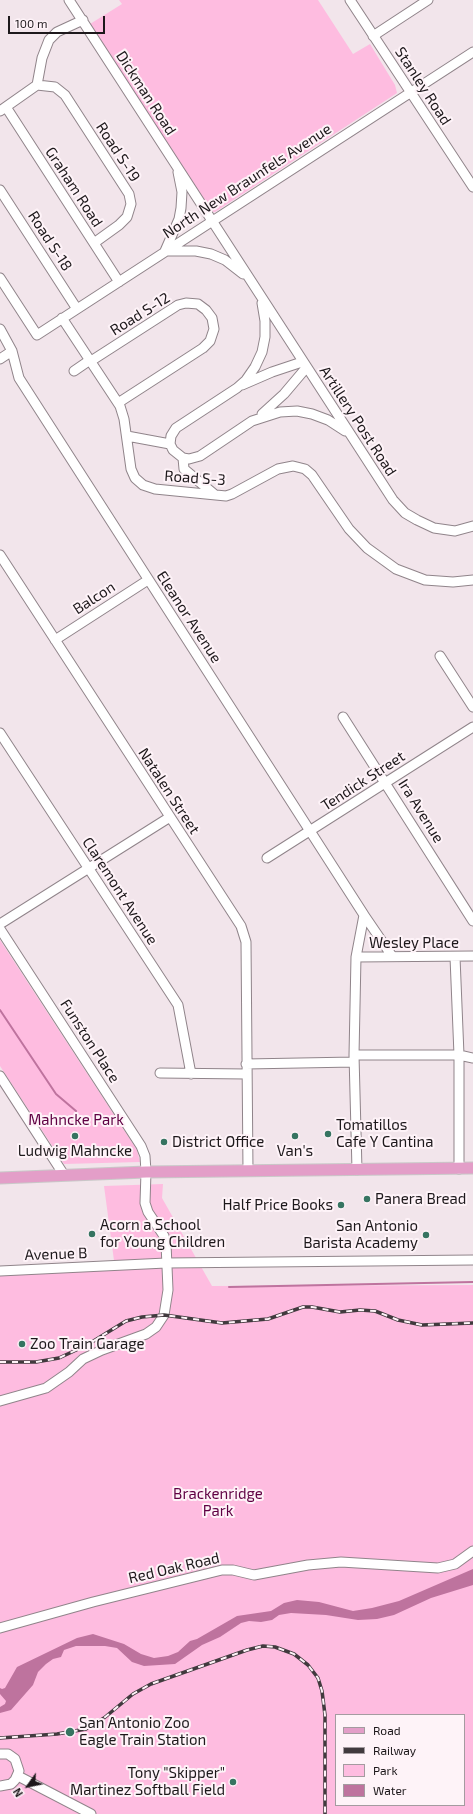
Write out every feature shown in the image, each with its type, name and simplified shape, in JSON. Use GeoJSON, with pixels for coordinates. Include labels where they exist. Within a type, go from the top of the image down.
{"type":"FeatureCollection","features":[{"type":"Feature","properties":{"kind":"main road"},"geometry":{"type":"LineString","coordinates":[[0,1178],[146,1172],[473,1168]]}},
{"type":"Feature","properties":{"kind":"street","name":"Dickman Road"},"geometry":{"type":"LineString","coordinates":[[70,0],[213,220]]}},
{"type":"Feature","properties":{"kind":"street","name":"Stanley Road"},"geometry":{"type":"LineString","coordinates":[[350,0],[473,187]]}},
{"type":"Feature","properties":{"kind":"street"},"geometry":{"type":"LineString","coordinates":[[373,36],[428,0]]}},
{"type":"Feature","properties":{"kind":"street"},"geometry":{"type":"LineString","coordinates":[[3,110],[37,85],[42,58],[49,40],[57,32],[82,20]]}},
{"type":"Feature","properties":{"kind":"street","name":"North New Braunfels Avenue"},"geometry":{"type":"LineString","coordinates":[[0,278],[37,335],[473,52]]}},
{"type":"Feature","properties":{"kind":"street","name":"Road S-19"},"geometry":{"type":"LineString","coordinates":[[37,85],[55,87],[65,95],[128,194],[131,204],[127,217],[119,225],[94,243]]}},
{"type":"Feature","properties":{"kind":"street","name":"Graham Road"},"geometry":{"type":"LineString","coordinates":[[3,110],[119,282]]}},
{"type":"Feature","properties":{"kind":"street","name":"Dickman Road"},"geometry":{"type":"LineString","coordinates":[[165,251],[179,219],[182,200],[181,183],[173,160]]}},
{"type":"Feature","properties":{"kind":"street","name":"Road S-18"},"geometry":{"type":"LineString","coordinates":[[0,190],[77,309]]}},
{"type":"Feature","properties":{"kind":"street","name":"Artillery Post Road"},"geometry":{"type":"LineString","coordinates":[[213,220],[304,365],[390,497],[405,513],[434,528],[455,531],[473,526]]}},
{"type":"Feature","properties":{"kind":"street","name":"Artillery Post Road"},"geometry":{"type":"LineString","coordinates":[[165,251],[196,251],[211,254],[232,265],[251,282]]}},
{"type":"Feature","properties":{"kind":"street"},"geometry":{"type":"LineString","coordinates":[[237,388],[251,374],[262,352],[266,321],[258,292]]}},
{"type":"Feature","properties":{"kind":"street","name":"Road S-12"},"geometry":{"type":"LineString","coordinates":[[90,361],[178,305],[186,303],[198,304],[206,310],[212,318],[214,328],[210,341],[203,348],[118,403]]}},
{"type":"Feature","properties":{"kind":"street","name":"Road S-3"},"geometry":{"type":"LineString","coordinates":[[62,318],[118,403],[124,419],[131,469],[135,478],[142,485],[155,489],[226,496],[281,467],[293,466],[305,469],[312,475],[348,529],[367,548],[396,569],[425,580],[453,582],[473,580]]}},
{"type":"Feature","properties":{"kind":"street","name":"Eleanor Avenue"},"geometry":{"type":"LineString","coordinates":[[0,330],[12,351],[19,378],[364,915],[392,956]]}},
{"type":"Feature","properties":{"kind":"street"},"geometry":{"type":"LineString","coordinates":[[0,359],[12,351]]}},
{"type":"Feature","properties":{"kind":"street"},"geometry":{"type":"LineString","coordinates":[[74,371],[90,361]]}},
{"type":"Feature","properties":{"kind":"street"},"geometry":{"type":"LineString","coordinates":[[304,365],[271,407],[252,422],[200,456],[189,459],[183,458],[173,450],[170,444],[171,436],[176,428],[237,388],[272,372],[304,365]]}},
{"type":"Feature","properties":{"kind":"street"},"geometry":{"type":"LineString","coordinates":[[252,422],[271,414],[297,411],[312,414],[328,420],[351,437]]}},
{"type":"Feature","properties":{"kind":"street"},"geometry":{"type":"LineString","coordinates":[[127,436],[170,444]]}},
{"type":"Feature","properties":{"kind":"street"},"geometry":{"type":"LineString","coordinates":[[183,458],[184,468],[214,494]]}},
{"type":"Feature","properties":{"kind":"street","name":"Natalen Street"},"geometry":{"type":"LineString","coordinates":[[0,555],[238,921],[246,942],[246,1074]]}},
{"type":"Feature","properties":{"kind":"street","name":"Balcon"},"geometry":{"type":"LineString","coordinates":[[55,640],[148,580]]}},
{"type":"Feature","properties":{"kind":"street"},"geometry":{"type":"LineString","coordinates":[[440,656],[473,707]]}},
{"type":"Feature","properties":{"kind":"street","name":"Ira Avenue"},"geometry":{"type":"LineString","coordinates":[[343,717],[473,921]]}},
{"type":"Feature","properties":{"kind":"street","name":"Tendick Street"},"geometry":{"type":"LineString","coordinates":[[267,858],[473,727]]}},
{"type":"Feature","properties":{"kind":"street","name":"Claremont Avenue"},"geometry":{"type":"LineString","coordinates":[[0,733],[178,1005],[191,1074]]}},
{"type":"Feature","properties":{"kind":"street"},"geometry":{"type":"LineString","coordinates":[[0,924],[170,817]]}},
{"type":"Feature","properties":{"kind":"street"},"geometry":{"type":"LineString","coordinates":[[357,1170],[354,1058],[356,957],[364,915]]}},
{"type":"Feature","properties":{"kind":"street","name":"Funston Place"},"geometry":{"type":"LineString","coordinates":[[0,929],[141,1146],[145,1156],[146,1172],[144,1203],[148,1212],[164,1236],[166,1243],[167,1303],[164,1316],[156,1327],[146,1334],[102,1350],[83,1359],[69,1372],[46,1388],[0,1402]]}},
{"type":"Feature","properties":{"kind":"street","name":"Wesley Place"},"geometry":{"type":"LineString","coordinates":[[356,957],[473,956]]}},
{"type":"Feature","properties":{"kind":"street"},"geometry":{"type":"LineString","coordinates":[[455,957],[459,1055],[459,1168]]}},
{"type":"Feature","properties":{"kind":"street"},"geometry":{"type":"LineString","coordinates":[[246,1064],[354,1058],[459,1055],[473,1058]]}},
{"type":"Feature","properties":{"kind":"street"},"geometry":{"type":"LineString","coordinates":[[160,1073],[246,1074],[248,1171]]}},
{"type":"Feature","properties":{"kind":"street"},"geometry":{"type":"LineString","coordinates":[[0,1076],[64,1175]]}},
{"type":"Feature","properties":{"kind":"street","name":"Avenue B"},"geometry":{"type":"LineString","coordinates":[[0,1270],[166,1264],[473,1260]]}},
{"type":"Feature","properties":{"kind":"street","name":"Red Oak Road"},"geometry":{"type":"LineString","coordinates":[[0,1628],[88,1603],[222,1570],[233,1570],[254,1575],[314,1564],[341,1562],[444,1568],[455,1564],[473,1551]]}},
{"type":"Feature","properties":{"kind":"street"},"geometry":{"type":"LineString","coordinates":[[0,1754],[8,1754],[15,1759],[19,1767],[18,1776],[11,1784],[0,1786]]}},
{"type":"Feature","properties":{"kind":"street"},"geometry":{"type":"LineString","coordinates":[[18,1776],[91,1814]]}},
{"type":"Feature","properties":{"kind":"green space"},"geometry":{"type":"Polygon","coordinates":[[[119,0],[318,0],[353,54],[370,44],[395,85],[397,93],[213,212],[210,210],[90,24],[122,4],[119,0]]]}},
{"type":"Feature","properties":{"kind":"green space","name":"Mahncke Park"},"geometry":{"type":"Polygon","coordinates":[[[0,940],[137,1150],[140,1162],[64,1164],[0,1066],[0,940]]]}},
{"type":"Feature","properties":{"kind":"green space","name":"Brackenridge Park"},"geometry":{"type":"Polygon","coordinates":[[[163,1184],[162,1198],[212,1286],[473,1285],[473,1814],[0,1814],[0,1274],[115,1268],[104,1186],[163,1184]]]}},
{"type":"Feature","properties":{"kind":"water"},"geometry":{"type":"Polygon","coordinates":[[[473,1569],[473,1585],[431,1598],[394,1615],[377,1619],[358,1620],[326,1615],[291,1613],[279,1615],[272,1620],[261,1622],[249,1621],[241,1623],[220,1637],[202,1645],[175,1664],[144,1666],[132,1662],[117,1648],[105,1646],[76,1646],[64,1650],[61,1657],[53,1659],[46,1664],[38,1672],[33,1685],[11,1710],[0,1713],[0,1707],[5,1704],[6,1701],[0,1694],[0,1688],[5,1688],[17,1667],[77,1638],[93,1634],[124,1644],[141,1654],[154,1658],[168,1656],[178,1652],[190,1641],[197,1639],[237,1616],[271,1611],[284,1603],[297,1600],[319,1602],[353,1611],[372,1608],[399,1601],[473,1569]]]}},
{"type":"Feature","properties":{"kind":"waterway"},"geometry":{"type":"LineString","coordinates":[[0,1010],[56,1094],[76,1111]]}},
{"type":"Feature","properties":{"kind":"waterway"},"geometry":{"type":"LineString","coordinates":[[229,1287],[473,1282]]}},
{"type":"Feature","properties":{"kind":"railway"},"geometry":{"type":"LineString","coordinates":[[0,1362],[36,1362],[59,1358],[87,1345],[126,1321],[142,1317],[164,1315],[222,1323],[268,1319],[303,1307],[312,1307],[340,1312],[360,1310],[375,1311],[398,1320],[422,1325],[473,1323]]}},
{"type":"Feature","properties":{"kind":"railway"},"geometry":{"type":"LineString","coordinates":[[0,1738],[57,1734],[86,1729],[104,1718],[133,1694],[151,1684],[247,1650],[263,1646],[275,1647],[294,1654],[308,1665],[318,1678],[322,1691],[325,1715],[325,1814]]}},
{"type":"Feature","properties":{"kind":"place","name":"Tomatillos Cafe Y Cantina"},"geometry":{"type":"Point","coordinates":[328,1134]}},
{"type":"Feature","properties":{"kind":"place","name":"Ludwig Mahncke"},"geometry":{"type":"Point","coordinates":[75,1136]}},
{"type":"Feature","properties":{"kind":"place","name":"Van's"},"geometry":{"type":"Point","coordinates":[295,1136]}},
{"type":"Feature","properties":{"kind":"place","name":"District Office"},"geometry":{"type":"Point","coordinates":[164,1142]}},
{"type":"Feature","properties":{"kind":"place","name":"Panera Bread"},"geometry":{"type":"Point","coordinates":[367,1199]}},
{"type":"Feature","properties":{"kind":"place","name":"Half Price Books"},"geometry":{"type":"Point","coordinates":[341,1205]}},
{"type":"Feature","properties":{"kind":"place","name":"Acorn a School for Young Children"},"geometry":{"type":"Point","coordinates":[92,1234]}},
{"type":"Feature","properties":{"kind":"place","name":"San Antonio Barista Academy"},"geometry":{"type":"Point","coordinates":[426,1235]}},
{"type":"Feature","properties":{"kind":"place","name":"Zoo Train Garage"},"geometry":{"type":"Point","coordinates":[22,1344]}},
{"type":"Feature","properties":{"kind":"place","name":"San Antonio Zoo Eagle Train Station"},"geometry":{"type":"Point","coordinates":[70,1732]}},
{"type":"Feature","properties":{"kind":"place","name":"Tony \"Skipper\" Martinez Softball Field"},"geometry":{"type":"Point","coordinates":[233,1782]}}]}
